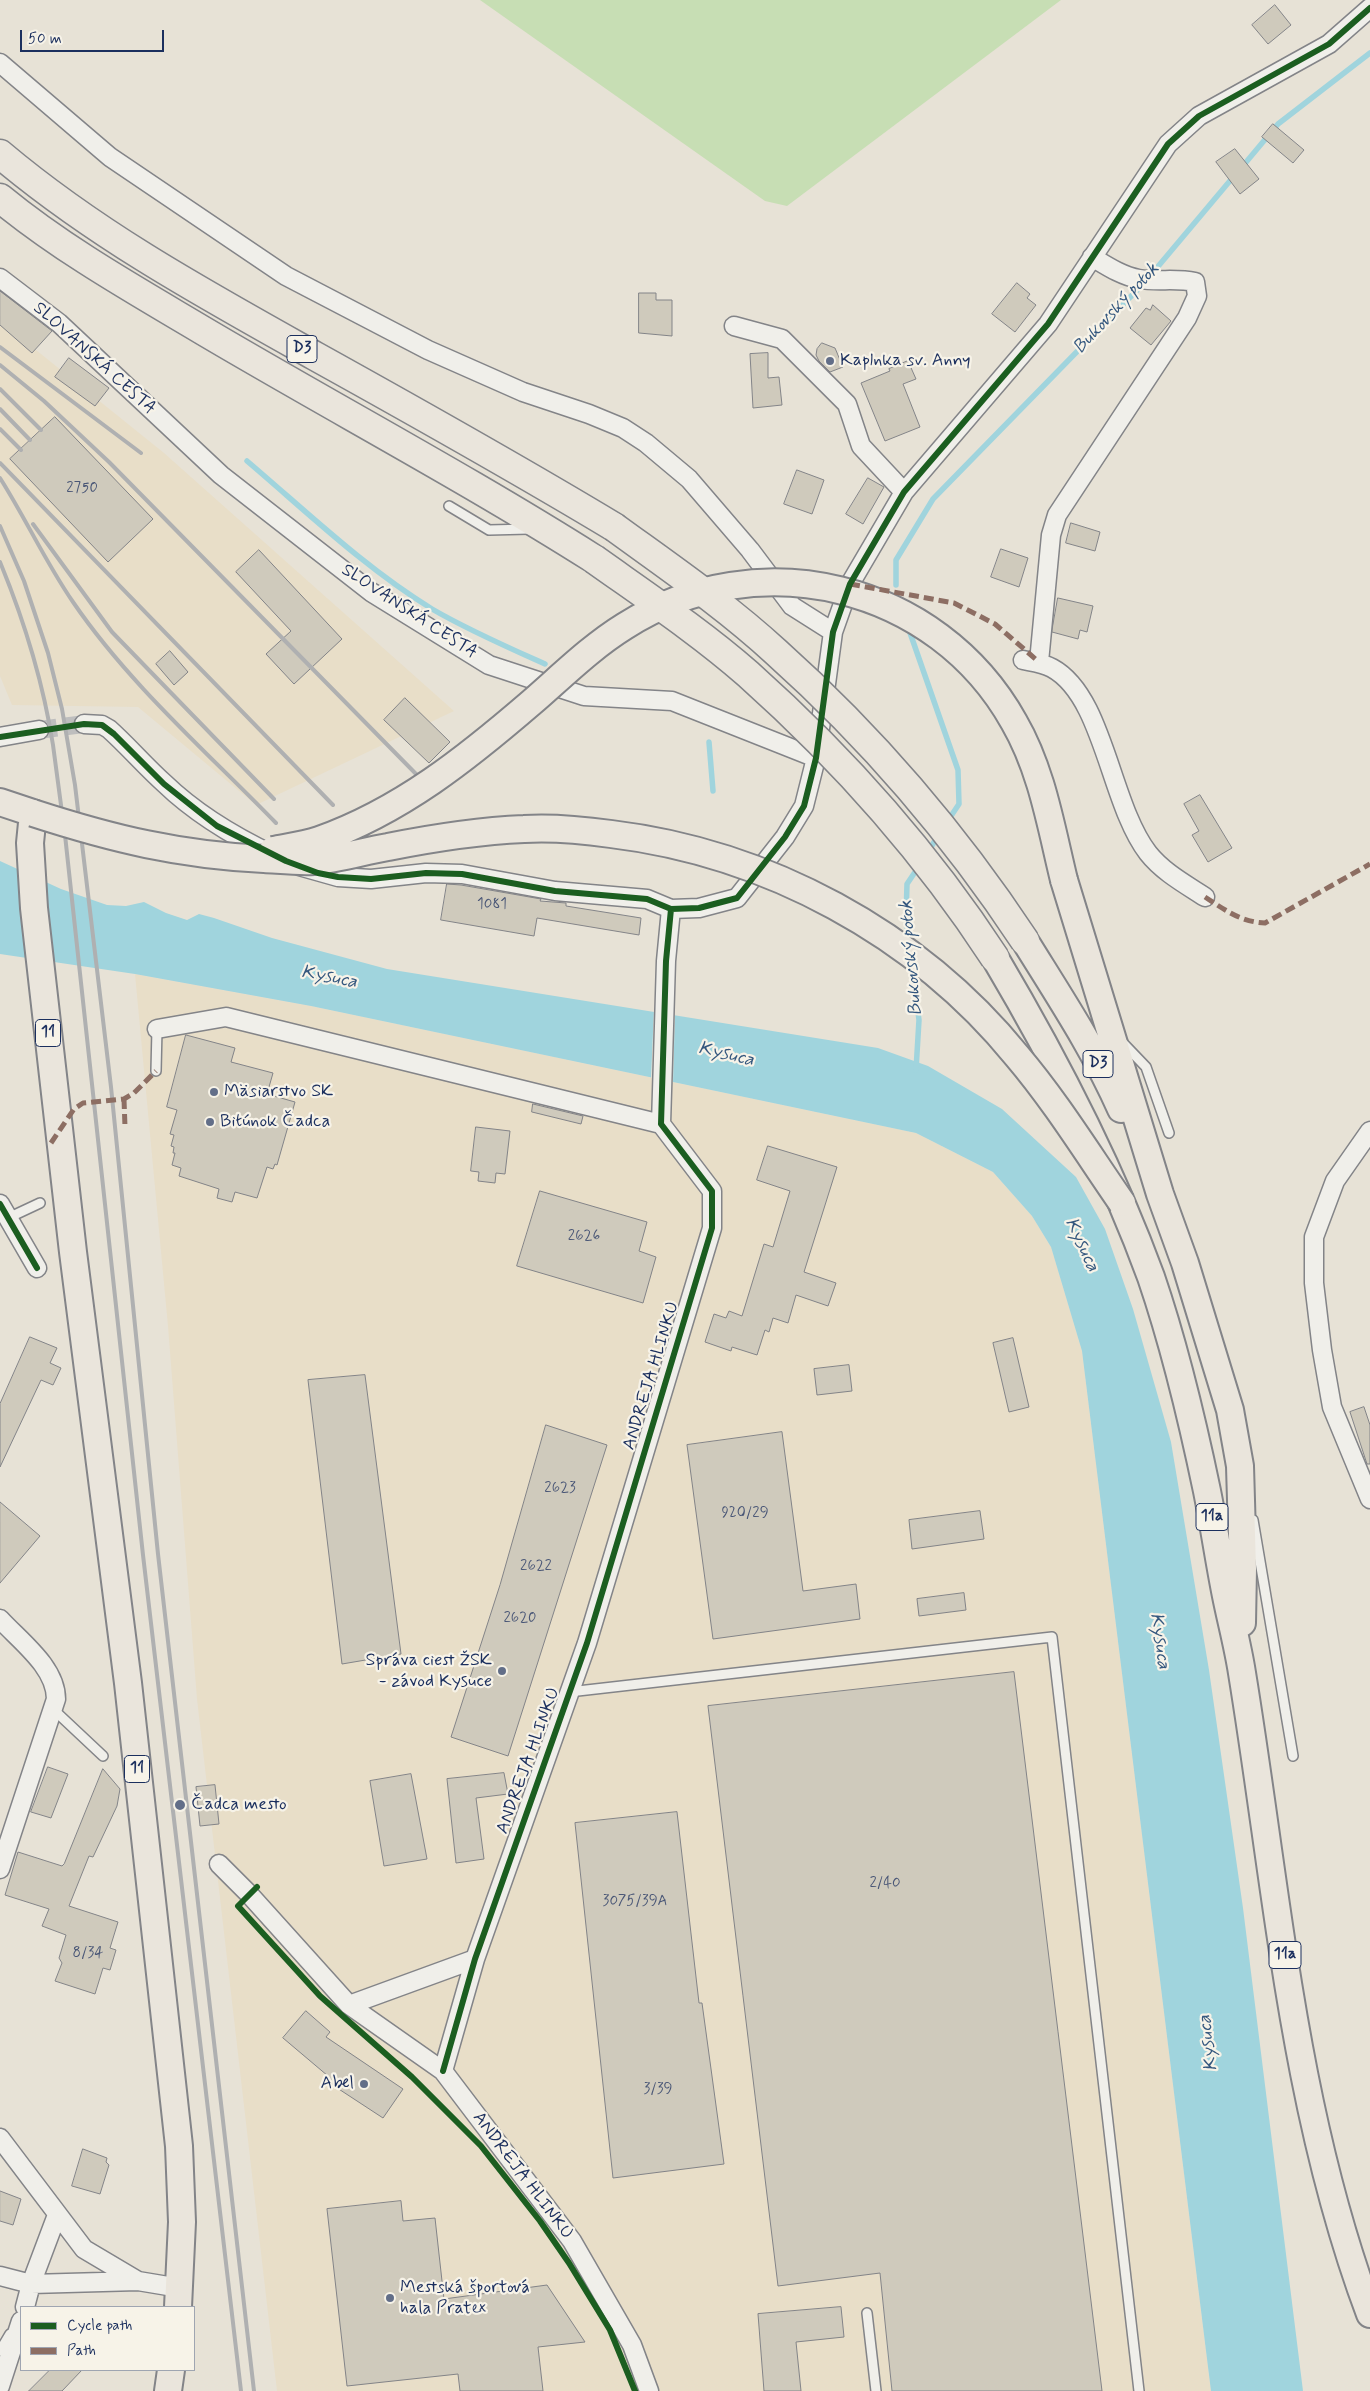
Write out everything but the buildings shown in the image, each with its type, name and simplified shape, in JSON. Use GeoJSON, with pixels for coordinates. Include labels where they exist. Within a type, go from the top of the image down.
{"type":"FeatureCollection","features":[{"type":"Feature","properties":{"kind":"highway","name":"D3"},"geometry":{"type":"LineString","coordinates":[[0,154],[90,224],[198,291],[470,442],[614,527],[699,589],[761,638],[837,710],[896,773],[946,832],[994,894],[1025,941]]}},
{"type":"Feature","properties":{"kind":"highway","name":"D3"},"geometry":{"type":"LineString","coordinates":[[0,198],[97,268],[546,528],[677,617],[747,673],[815,736],[870,794],[964,910],[995,958]]}},
{"type":"Feature","properties":{"kind":"main road"},"geometry":{"type":"LineString","coordinates":[[240,858],[316,841],[358,825],[399,804],[485,743],[604,641],[632,622],[683,599],[738,584],[794,582],[847,592],[894,609],[937,634],[973,666],[1010,715],[1034,763],[1064,880],[1160,1194]]}},
{"type":"Feature","properties":{"kind":"main road"},"geometry":{"type":"LineString","coordinates":[[0,802],[88,831],[171,850],[240,858],[314,861],[423,840],[527,828],[579,830],[634,837],[696,850],[749,867],[801,888],[849,914],[897,943],[942,979],[1016,1054],[1048,1096],[1122,1203]]}},
{"type":"Feature","properties":{"kind":"main road","name":"11"},"geometry":{"type":"LineString","coordinates":[[33,813],[30,842],[33,900],[73,1252],[128,1683],[178,2136],[182,2222],[179,2298]]}},
{"type":"Feature","properties":{"kind":"main road","name":"D3"},"geometry":{"type":"LineString","coordinates":[[1025,941],[1110,1085],[1160,1194]]}},
{"type":"Feature","properties":{"kind":"main road","name":"D3"},"geometry":{"type":"LineString","coordinates":[[995,958],[1045,1042],[1079,1106],[1122,1203]]}},
{"type":"Feature","properties":{"kind":"main road","name":"11a"},"geometry":{"type":"LineString","coordinates":[[1160,1194],[1185,1263],[1230,1410],[1240,1466],[1243,1568],[1241,1669]]}},
{"type":"Feature","properties":{"kind":"main road","name":"11a"},"geometry":{"type":"LineString","coordinates":[[1122,1203],[1151,1280],[1178,1366],[1208,1493],[1225,1595],[1241,1669],[1276,1902],[1306,2081],[1344,2238],[1370,2314]]}},
{"type":"Feature","properties":{"kind":"main road"},"geometry":{"type":"LineString","coordinates":[[168,2391],[171,2371]]}},
{"type":"Feature","properties":{"kind":"street"},"geometry":{"type":"LineString","coordinates":[[84,724],[102,725],[109,729],[164,784],[217,826],[286,861],[318,873],[338,877],[371,879],[426,873],[462,874],[555,891],[647,899],[671,910],[699,908],[737,898],[785,837],[804,806],[816,758],[833,632],[850,584],[904,492],[1048,324],[1168,144],[1200,116],[1329,44],[1370,8]]}},
{"type":"Feature","properties":{"kind":"street"},"geometry":{"type":"LineString","coordinates":[[0,63],[110,156],[286,276],[428,350],[523,392],[590,414],[624,428],[689,479],[750,550],[792,606],[833,632]]}},
{"type":"Feature","properties":{"kind":"street"},"geometry":{"type":"LineString","coordinates":[[1092,257],[1118,272],[1139,279],[1180,279],[1195,282],[1197,296],[1187,318],[1085,470],[1054,522],[1031,661],[1053,668],[1066,678],[1082,698],[1122,804],[1148,853],[1172,875],[1205,897]]}},
{"type":"Feature","properties":{"kind":"street","name":"SLOVANSKÁ CESTA"},"geometry":{"type":"LineString","coordinates":[[0,278],[59,323],[221,474],[371,592],[489,665],[584,696],[672,701],[816,758]]}},
{"type":"Feature","properties":{"kind":"street"},"geometry":{"type":"LineString","coordinates":[[734,326],[782,339],[846,404],[861,446],[904,492]]}},
{"type":"Feature","properties":{"kind":"street"},"geometry":{"type":"LineString","coordinates":[[0,737],[39,730]]}},
{"type":"Feature","properties":{"kind":"street"},"geometry":{"type":"LineString","coordinates":[[157,1029],[226,1017],[661,1124],[666,961],[671,910]]}},
{"type":"Feature","properties":{"kind":"street","name":"ANDREJA HLINKU"},"geometry":{"type":"LineString","coordinates":[[443,2071],[475,1959],[587,1643],[712,1228],[712,1191],[661,1124]]}},
{"type":"Feature","properties":{"kind":"street"},"geometry":{"type":"LineString","coordinates":[[1370,1131],[1335,1181],[1314,1237],[1314,1283],[1322,1350],[1332,1407],[1370,1499]]}},
{"type":"Feature","properties":{"kind":"street"},"geometry":{"type":"LineString","coordinates":[[4,1211],[37,1268]]}},
{"type":"Feature","properties":{"kind":"street"},"geometry":{"type":"LineString","coordinates":[[0,1619],[51,1676],[56,1690],[54,1710],[0,1869]]}},
{"type":"Feature","properties":{"kind":"street","name":"ANDREJA HLINKU"},"geometry":{"type":"LineString","coordinates":[[219,1864],[250,1894],[349,2005],[443,2071],[572,2241],[632,2345],[649,2391]]}},
{"type":"Feature","properties":{"kind":"street"},"geometry":{"type":"LineString","coordinates":[[349,2005],[475,1959]]}},
{"type":"Feature","properties":{"kind":"street"},"geometry":{"type":"LineString","coordinates":[[0,2138],[84,2249],[138,2281],[179,2298]]}},
{"type":"Feature","properties":{"kind":"street"},"geometry":{"type":"LineString","coordinates":[[25,2306],[31,2284],[57,2215]]}},
{"type":"Feature","properties":{"kind":"street"},"geometry":{"type":"LineString","coordinates":[[0,2276],[31,2284],[138,2281]]}},
{"type":"Feature","properties":{"kind":"street"},"geometry":{"type":"LineString","coordinates":[[0,2386],[20,2322]]}},
{"type":"Feature","properties":{"kind":"lane"},"geometry":{"type":"LineString","coordinates":[[449,506],[489,530],[546,528]]}},
{"type":"Feature","properties":{"kind":"lane"},"geometry":{"type":"LineString","coordinates":[[156,1070],[157,1029]]}},
{"type":"Feature","properties":{"kind":"lane"},"geometry":{"type":"LineString","coordinates":[[1111,1030],[1146,1067],[1169,1133]]}},
{"type":"Feature","properties":{"kind":"lane"},"geometry":{"type":"LineString","coordinates":[[4,1211],[40,1203]]}},
{"type":"Feature","properties":{"kind":"lane"},"geometry":{"type":"LineString","coordinates":[[1230,1410],[1262,1566],[1293,1756]]}},
{"type":"Feature","properties":{"kind":"lane"},"geometry":{"type":"LineString","coordinates":[[569,1692],[1052,1637],[1139,2391]]}},
{"type":"Feature","properties":{"kind":"lane"},"geometry":{"type":"LineString","coordinates":[[54,1710],[103,1756]]}},
{"type":"Feature","properties":{"kind":"lane"},"geometry":{"type":"LineString","coordinates":[[867,2313],[876,2391]]}},
{"type":"Feature","properties":{"kind":"lane"},"geometry":{"type":"LineString","coordinates":[[0,2351],[20,2321]]}},
{"type":"Feature","properties":{"kind":"shaded area"},"geometry":{"type":"Polygon","coordinates":[[[0,321],[164,453],[454,711],[256,805],[138,707],[12,705],[0,676],[0,321]]]}},
{"type":"Feature","properties":{"kind":"shaded area"},"geometry":{"type":"Polygon","coordinates":[[[135,974],[311,1006],[916,1133],[993,1172],[1032,1216],[1051,1247],[1082,1351],[1211,2391],[277,2391],[197,1699],[168,1326],[135,974]]]}},
{"type":"Feature","properties":{"kind":"green space"},"geometry":{"type":"Polygon","coordinates":[[[480,0],[1061,0],[787,206],[765,201],[480,0]]]}},
{"type":"Feature","properties":{"kind":"water","name":"Kysuca"},"geometry":{"type":"Polygon","coordinates":[[[0,861],[61,889],[107,905],[126,906],[144,902],[166,913],[187,920],[199,914],[272,938],[387,969],[878,1048],[928,1066],[1002,1109],[1076,1177],[1105,1229],[1133,1309],[1171,1442],[1209,1670],[1243,1908],[1303,2391],[1211,2391],[1082,1351],[1051,1247],[1032,1216],[993,1172],[916,1133],[311,1006],[135,974],[0,954],[0,861]]]}},
{"type":"Feature","properties":{"kind":"pier"},"geometry":{"type":"Polygon","coordinates":[[[654,1009],[675,1013],[673,1083],[651,1078],[654,1009]]]}},
{"type":"Feature","properties":{"kind":"waterway","name":"Bukovský potok"},"geometry":{"type":"LineString","coordinates":[[1242,167],[1278,124],[1370,53]]}},
{"type":"Feature","properties":{"kind":"waterway","name":"Bukovský potok"},"geometry":{"type":"LineString","coordinates":[[1150,276],[1234,176]]}},
{"type":"Feature","properties":{"kind":"waterway","name":"Bukovský potok"},"geometry":{"type":"LineString","coordinates":[[896,585],[896,560],[933,499],[1144,283]]}},
{"type":"Feature","properties":{"kind":"waterway"},"geometry":{"type":"LineString","coordinates":[[247,461],[360,558],[407,593],[460,624],[545,664]]}},
{"type":"Feature","properties":{"kind":"waterway","name":"Bukovský potok"},"geometry":{"type":"LineString","coordinates":[[908,627],[958,770],[959,804],[947,822]]}},
{"type":"Feature","properties":{"kind":"waterway"},"geometry":{"type":"LineString","coordinates":[[709,742],[713,791]]}},
{"type":"Feature","properties":{"kind":"waterway","name":"Bukovský potok"},"geometry":{"type":"LineString","coordinates":[[928,852],[939,834]]}},
{"type":"Feature","properties":{"kind":"waterway","name":"Bukovský potok"},"geometry":{"type":"LineString","coordinates":[[909,943],[906,917],[907,884],[919,866]]}},
{"type":"Feature","properties":{"kind":"waterway","name":"Bukovský potok"},"geometry":{"type":"LineString","coordinates":[[912,967],[919,1020],[916,1070]]}},
{"type":"Feature","properties":{"kind":"tunnel"},"geometry":{"type":"LineString","coordinates":[[39,730],[84,724]]}},
{"type":"Feature","properties":{"kind":"railway"},"geometry":{"type":"LineString","coordinates":[[0,347],[141,453]]}},
{"type":"Feature","properties":{"kind":"railway"},"geometry":{"type":"LineString","coordinates":[[0,365],[44,401],[109,462],[418,776]]}},
{"type":"Feature","properties":{"kind":"railway"},"geometry":{"type":"LineString","coordinates":[[0,389],[41,430]]}},
{"type":"Feature","properties":{"kind":"railway"},"geometry":{"type":"LineString","coordinates":[[0,409],[30,440]]}},
{"type":"Feature","properties":{"kind":"railway"},"geometry":{"type":"LineString","coordinates":[[0,429],[21,450]]}},
{"type":"Feature","properties":{"kind":"railway"},"geometry":{"type":"LineString","coordinates":[[0,463],[333,805]]}},
{"type":"Feature","properties":{"kind":"railway"},"geometry":{"type":"LineString","coordinates":[[0,478],[63,587],[95,632],[170,717],[276,823]]}},
{"type":"Feature","properties":{"kind":"railway"},"geometry":{"type":"LineString","coordinates":[[33,524],[112,632],[274,799]]}},
{"type":"Feature","properties":{"kind":"railway"},"geometry":{"type":"LineString","coordinates":[[0,526],[24,581],[48,653],[62,709],[75,785],[111,1087],[158,1554],[254,2391]]}},
{"type":"Feature","properties":{"kind":"railway"},"geometry":{"type":"LineString","coordinates":[[0,562],[25,629],[44,698],[53,745],[65,835],[143,1555],[241,2391]]}},
{"type":"Feature","properties":{"kind":"marked path"},"geometry":{"type":"LineString","coordinates":[[850,584],[954,603],[995,624],[1039,662]]}},
{"type":"Feature","properties":{"kind":"marked path"},"geometry":{"type":"LineString","coordinates":[[1205,897],[1226,911],[1241,918],[1265,923],[1370,864]]}},
{"type":"Feature","properties":{"kind":"marked path"},"geometry":{"type":"LineString","coordinates":[[51,1143],[74,1109],[83,1103],[124,1099],[134,1093],[156,1071]]}},
{"type":"Feature","properties":{"kind":"marked path"},"geometry":{"type":"LineString","coordinates":[[124,1099],[125,1127]]}},
{"type":"Feature","properties":{"kind":"cycle path"},"geometry":{"type":"LineString","coordinates":[[0,737],[84,724],[102,725],[114,734],[164,784],[217,826],[286,861],[318,873],[338,877],[371,879],[426,873],[462,874],[555,891],[647,899],[671,909],[699,908],[737,898],[785,837],[804,806],[816,758],[833,632],[850,584],[904,492],[1048,324],[1168,144],[1199,116],[1329,44],[1370,8]]}},
{"type":"Feature","properties":{"kind":"cycle path"},"geometry":{"type":"LineString","coordinates":[[443,2071],[475,1959],[587,1643],[712,1228],[712,1191],[661,1124],[666,961],[671,909]]}},
{"type":"Feature","properties":{"kind":"cycle path"},"geometry":{"type":"LineString","coordinates":[[0,1204],[37,1268]]}},
{"type":"Feature","properties":{"kind":"cycle path"},"geometry":{"type":"LineString","coordinates":[[257,1887],[238,1906],[320,1996],[412,2077],[481,2146],[540,2221],[569,2263],[610,2330],[635,2391]]}},
{"type":"Feature","properties":{"kind":"place","name":"Kaplnka sv. Anny"},"geometry":{"type":"Point","coordinates":[830,361]}},
{"type":"Feature","properties":{"kind":"place","name":"Mäsiarstvo SK"},"geometry":{"type":"Point","coordinates":[214,1092]}},
{"type":"Feature","properties":{"kind":"place","name":"Bitúnok Čadca"},"geometry":{"type":"Point","coordinates":[210,1122]}},
{"type":"Feature","properties":{"kind":"place","name":"Správa ciest ŽSK - závod Kysuce"},"geometry":{"type":"Point","coordinates":[502,1671]}},
{"type":"Feature","properties":{"kind":"place","name":"Čadca mesto"},"geometry":{"type":"Point","coordinates":[180,1805]}},
{"type":"Feature","properties":{"kind":"place","name":"Abel"},"geometry":{"type":"Point","coordinates":[364,2084]}},
{"type":"Feature","properties":{"kind":"place","name":"Mestská športová hala Pratex"},"geometry":{"type":"Point","coordinates":[390,2298]}}]}
